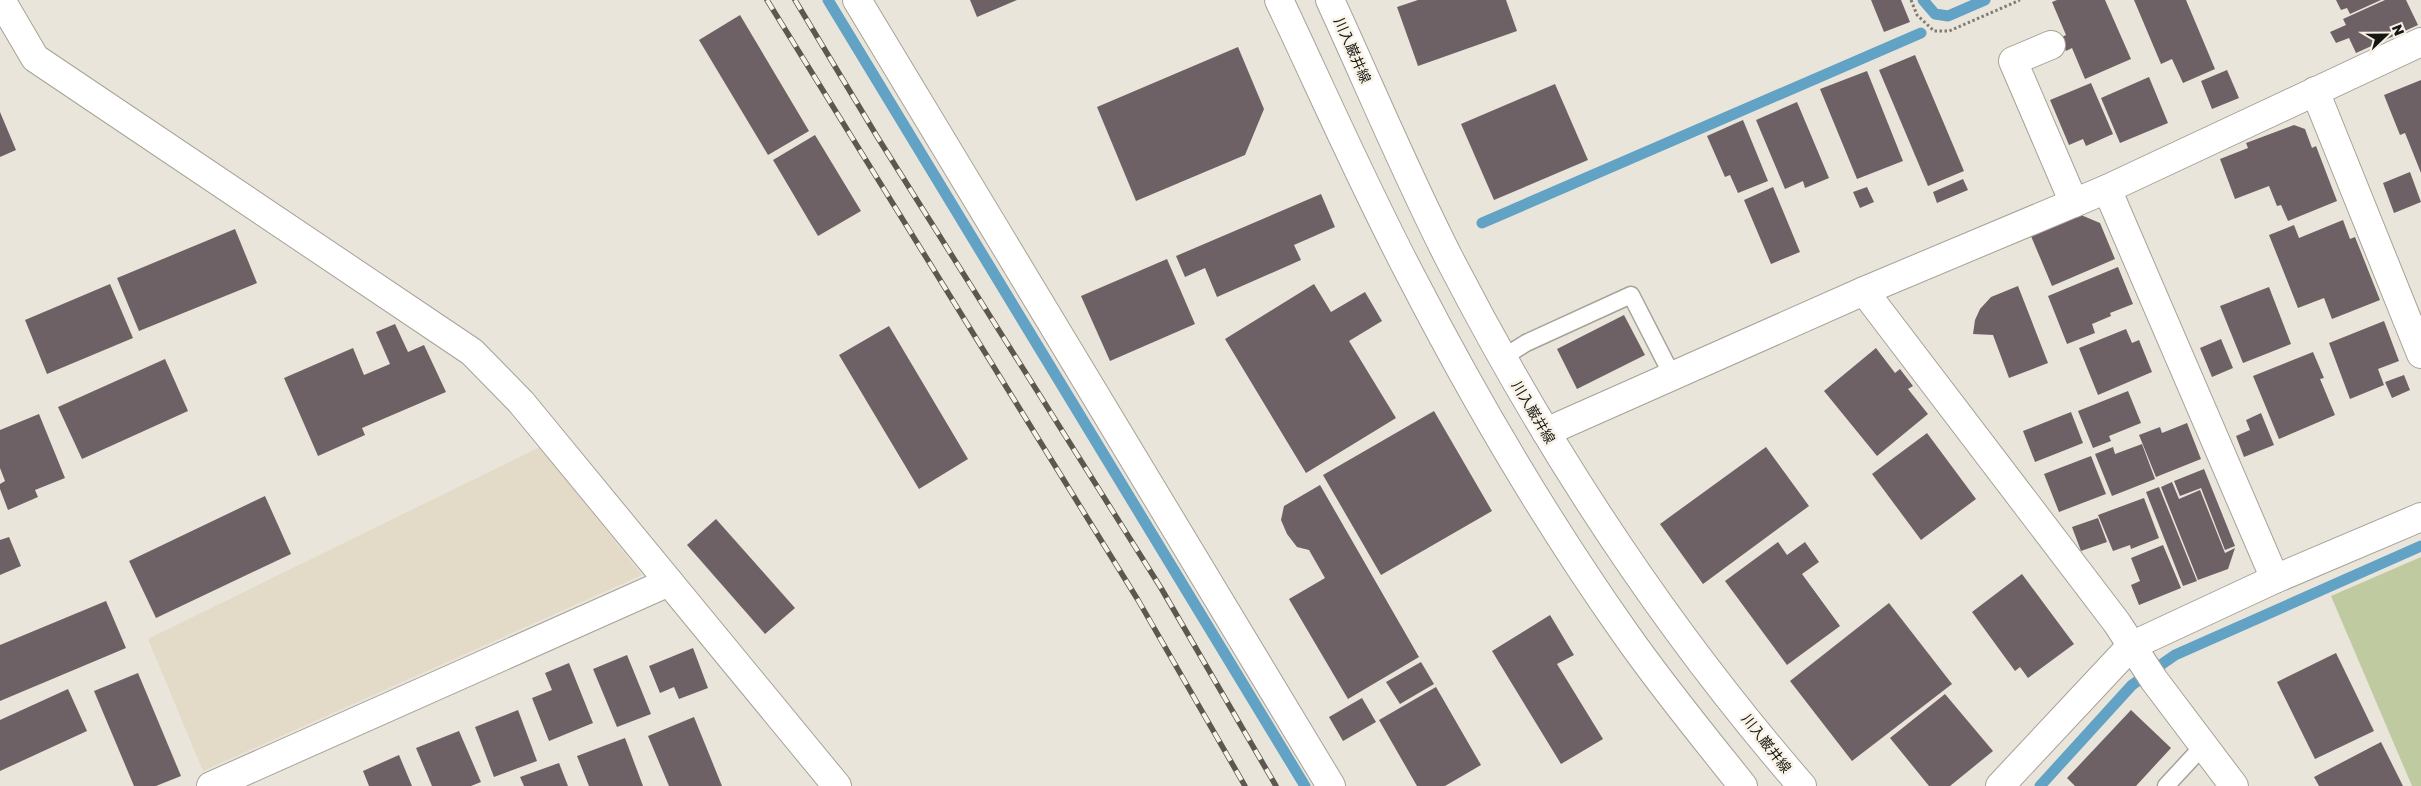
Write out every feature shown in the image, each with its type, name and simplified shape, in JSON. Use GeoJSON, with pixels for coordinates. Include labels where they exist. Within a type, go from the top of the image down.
{"type":"FeatureCollection","features":[{"type":"Feature","properties":{"kind":"street"},"geometry":{"type":"LineString","coordinates":[[1,0],[36,58],[472,352],[520,402],[837,786]]}},
{"type":"Feature","properties":{"kind":"street"},"geometry":{"type":"LineString","coordinates":[[857,0],[1331,786]]}},
{"type":"Feature","properties":{"kind":"street"},"geometry":{"type":"LineString","coordinates":[[1279,0],[1389,233],[1426,306],[1503,440],[1570,552],[1625,634],[1743,786]]}},
{"type":"Feature","properties":{"kind":"street","name":"川入巌井線"},"geometry":{"type":"LineString","coordinates":[[1330,0],[1427,212],[1502,358],[1546,432],[1607,531],[1656,601],[1802,786]]}},
{"type":"Feature","properties":{"kind":"street"},"geometry":{"type":"LineString","coordinates":[[1546,432],[1864,291],[2107,189],[2421,42]]}},
{"type":"Feature","properties":{"kind":"street"},"geometry":{"type":"LineString","coordinates":[[2051,45],[2012,60],[2074,203]]}},
{"type":"Feature","properties":{"kind":"street"},"geometry":{"type":"LineString","coordinates":[[2315,91],[2421,354]]}},
{"type":"Feature","properties":{"kind":"street"},"geometry":{"type":"LineString","coordinates":[[2107,189],[2275,579]]}},
{"type":"Feature","properties":{"kind":"street"},"geometry":{"type":"LineString","coordinates":[[1864,291],[2111,616],[2151,674],[2234,786]]}},
{"type":"Feature","properties":{"kind":"street"},"geometry":{"type":"LineString","coordinates":[[2000,786],[2131,646],[2275,579],[2421,517]]}},
{"type":"Feature","properties":{"kind":"street"},"geometry":{"type":"LineString","coordinates":[[211,786],[669,582]]}},
{"type":"Feature","properties":{"kind":"lane"},"geometry":{"type":"LineString","coordinates":[[1502,358],[1526,343],[1631,295],[1672,375]]}},
{"type":"Feature","properties":{"kind":"lane"},"geometry":{"type":"LineString","coordinates":[[2166,786],[2204,745]]}},
{"type":"Feature","properties":{"kind":"path"},"geometry":{"type":"LineString","coordinates":[[1911,0],[1917,15],[1934,31],[1949,31],[2020,0]]}},
{"type":"Feature","properties":{"kind":"shaded area"},"geometry":{"type":"Polygon","coordinates":[[[540,447],[642,575],[203,771],[148,639],[540,447]]]}},
{"type":"Feature","properties":{"kind":"green space"},"geometry":{"type":"Polygon","coordinates":[[[2421,557],[2421,786],[2412,786],[2331,596],[2421,557]]]}},
{"type":"Feature","properties":{"kind":"building"},"geometry":{"type":"Polygon","coordinates":[[[970,0],[1017,0],[977,17],[970,0]]]}},
{"type":"Feature","properties":{"kind":"building"},"geometry":{"type":"Polygon","coordinates":[[[1418,0],[1506,0],[1517,31],[1418,66],[1397,7],[1418,0]]]}},
{"type":"Feature","properties":{"kind":"building"},"geometry":{"type":"Polygon","coordinates":[[[1871,0],[1901,0],[1910,22],[1884,32],[1871,0]]]}},
{"type":"Feature","properties":{"kind":"building"},"geometry":{"type":"Polygon","coordinates":[[[2057,0],[2105,0],[2131,59],[2085,79],[2072,48],[2066,51],[2060,38],[2066,35],[2052,2],[2057,0]]]}},
{"type":"Feature","properties":{"kind":"building"},"geometry":{"type":"Polygon","coordinates":[[[2134,0],[2186,0],[2215,69],[2183,83],[2172,59],[2161,64],[2134,0]]]}},
{"type":"Feature","properties":{"kind":"building"},"geometry":{"type":"Polygon","coordinates":[[[2336,0],[2381,0],[2350,14],[2347,8],[2341,10],[2336,0]]]}},
{"type":"Feature","properties":{"kind":"building"},"geometry":{"type":"Polygon","coordinates":[[[2385,0],[2406,0],[2418,25],[2356,53],[2349,38],[2336,43],[2330,32],[2346,25],[2343,19],[2385,0]]]}},
{"type":"Feature","properties":{"kind":"building"},"geometry":{"type":"Polygon","coordinates":[[[740,15],[809,131],[768,155],[699,40],[740,15]]]}},
{"type":"Feature","properties":{"kind":"building"},"geometry":{"type":"Polygon","coordinates":[[[1238,47],[1264,109],[1245,155],[1136,201],[1097,107],[1238,47]]]}},
{"type":"Feature","properties":{"kind":"building"},"geometry":{"type":"Polygon","coordinates":[[[1915,55],[1964,171],[1928,186],[1879,70],[1915,55]]]}},
{"type":"Feature","properties":{"kind":"building"},"geometry":{"type":"Polygon","coordinates":[[[2227,70],[2239,98],[2212,109],[2201,81],[2227,70]]]}},
{"type":"Feature","properties":{"kind":"building"},"geometry":{"type":"Polygon","coordinates":[[[1867,71],[1903,161],[1857,179],[1820,89],[1867,71]]]}},
{"type":"Feature","properties":{"kind":"building"},"geometry":{"type":"Polygon","coordinates":[[[2149,77],[2168,123],[2120,143],[2101,98],[2149,77]]]}},
{"type":"Feature","properties":{"kind":"building"},"geometry":{"type":"Polygon","coordinates":[[[2421,80],[2421,173],[2405,133],[2400,135],[2384,95],[2421,80]]]}},
{"type":"Feature","properties":{"kind":"building"},"geometry":{"type":"Polygon","coordinates":[[[2091,83],[2113,134],[2086,146],[2083,139],[2069,145],[2050,100],[2091,83]]]}},
{"type":"Feature","properties":{"kind":"building"},"geometry":{"type":"Polygon","coordinates":[[[1555,84],[1588,160],[1494,200],[1461,124],[1555,84]]]}},
{"type":"Feature","properties":{"kind":"building"},"geometry":{"type":"Polygon","coordinates":[[[1797,102],[1829,178],[1805,188],[1803,181],[1785,189],[1756,120],[1797,102]]]}},
{"type":"Feature","properties":{"kind":"building"},"geometry":{"type":"Polygon","coordinates":[[[0,112],[16,150],[0,157],[0,112]]]}},
{"type":"Feature","properties":{"kind":"building"},"geometry":{"type":"Polygon","coordinates":[[[1743,120],[1768,181],[1738,193],[1730,175],[1725,177],[1707,136],[1743,120]]]}},
{"type":"Feature","properties":{"kind":"building"},"geometry":{"type":"Polygon","coordinates":[[[2294,125],[2305,129],[2312,148],[2316,146],[2337,201],[2288,221],[2281,205],[2277,206],[2269,186],[2235,199],[2220,159],[2248,148],[2246,143],[2294,125]]]}},
{"type":"Feature","properties":{"kind":"building"},"geometry":{"type":"Polygon","coordinates":[[[815,135],[861,211],[818,236],[773,160],[815,135]]]}},
{"type":"Feature","properties":{"kind":"building"},"geometry":{"type":"Polygon","coordinates":[[[2410,172],[2421,202],[2394,213],[2383,183],[2410,172]]]}},
{"type":"Feature","properties":{"kind":"building"},"geometry":{"type":"Polygon","coordinates":[[[1963,179],[1968,190],[1937,203],[1933,192],[1963,179]]]}},
{"type":"Feature","properties":{"kind":"building"},"geometry":{"type":"Polygon","coordinates":[[[1773,187],[1800,252],[1771,264],[1744,200],[1773,187]]]}},
{"type":"Feature","properties":{"kind":"building"},"geometry":{"type":"Polygon","coordinates":[[[1867,187],[1874,202],[1860,208],[1853,192],[1867,187]]]}},
{"type":"Feature","properties":{"kind":"building"},"geometry":{"type":"Polygon","coordinates":[[[1321,194],[1335,227],[1294,245],[1301,260],[1217,297],[1205,268],[1185,277],[1176,256],[1321,194]]]}},
{"type":"Feature","properties":{"kind":"building"},"geometry":{"type":"Polygon","coordinates":[[[2081,215],[2100,223],[2115,259],[2052,286],[2031,236],[2081,215]]]}},
{"type":"Feature","properties":{"kind":"building"},"geometry":{"type":"Polygon","coordinates":[[[2343,220],[2350,239],[2355,237],[2380,300],[2332,319],[2324,298],[2298,308],[2269,235],[2294,225],[2299,238],[2343,220]]]}},
{"type":"Feature","properties":{"kind":"building"},"geometry":{"type":"Polygon","coordinates":[[[235,229],[257,283],[139,331],[117,278],[235,229]]]}},
{"type":"Feature","properties":{"kind":"building"},"geometry":{"type":"Polygon","coordinates":[[[1167,259],[1195,324],[1110,361],[1081,296],[1167,259]]]}},
{"type":"Feature","properties":{"kind":"building"},"geometry":{"type":"Polygon","coordinates":[[[2118,267],[2133,304],[2110,313],[2111,316],[2092,324],[2095,333],[2067,344],[2048,296],[2118,267]]]}},
{"type":"Feature","properties":{"kind":"building"},"geometry":{"type":"Polygon","coordinates":[[[110,284],[133,338],[47,374],[25,320],[110,284]]]}},
{"type":"Feature","properties":{"kind":"building"},"geometry":{"type":"Polygon","coordinates":[[[1314,284],[1331,312],[1365,292],[1382,321],[1349,341],[1396,418],[1306,473],[1225,339],[1314,284]]]}},
{"type":"Feature","properties":{"kind":"building"},"geometry":{"type":"Polygon","coordinates":[[[2018,286],[2048,363],[2009,378],[1993,335],[1973,334],[1975,320],[1980,309],[1991,297],[2018,286]]]}},
{"type":"Feature","properties":{"kind":"building"},"geometry":{"type":"Polygon","coordinates":[[[2269,287],[2291,344],[2243,363],[2220,306],[2269,287]]]}},
{"type":"Feature","properties":{"kind":"building"},"geometry":{"type":"Polygon","coordinates":[[[1624,315],[1645,355],[1577,389],[1557,349],[1624,315]]]}},
{"type":"Feature","properties":{"kind":"building"},"geometry":{"type":"Polygon","coordinates":[[[2384,321],[2399,361],[2378,369],[2384,385],[2350,399],[2329,343],[2384,321]]]}},
{"type":"Feature","properties":{"kind":"building"},"geometry":{"type":"Polygon","coordinates":[[[395,324],[408,352],[424,345],[446,392],[362,428],[365,435],[318,456],[284,378],[353,348],[364,375],[390,364],[376,332],[395,324]]]}},
{"type":"Feature","properties":{"kind":"building"},"geometry":{"type":"Polygon","coordinates":[[[889,326],[968,459],[919,489],[839,355],[889,326]]]}},
{"type":"Feature","properties":{"kind":"building"},"geometry":{"type":"Polygon","coordinates":[[[2126,329],[2132,343],[2139,340],[2152,372],[2098,395],[2079,348],[2126,329]]]}},
{"type":"Feature","properties":{"kind":"building"},"geometry":{"type":"Polygon","coordinates":[[[2221,339],[2233,368],[2212,377],[2200,348],[2221,339]]]}},
{"type":"Feature","properties":{"kind":"building"},"geometry":{"type":"Polygon","coordinates":[[[1876,348],[1895,373],[1900,369],[1913,386],[1908,389],[1928,414],[1877,456],[1824,391],[1876,348]]]}},
{"type":"Feature","properties":{"kind":"building"},"geometry":{"type":"Polygon","coordinates":[[[2313,352],[2324,378],[2320,379],[2335,415],[2279,439],[2253,376],[2313,352]]]}},
{"type":"Feature","properties":{"kind":"building"},"geometry":{"type":"Polygon","coordinates":[[[165,359],[188,411],[82,459],[58,407],[165,359]]]}},
{"type":"Feature","properties":{"kind":"building"},"geometry":{"type":"Polygon","coordinates":[[[2404,375],[2410,390],[2392,398],[2385,382],[2404,375]]]}},
{"type":"Feature","properties":{"kind":"building"},"geometry":{"type":"Polygon","coordinates":[[[2128,391],[2141,423],[2109,436],[2111,441],[2093,448],[2078,411],[2128,391]]]}},
{"type":"Feature","properties":{"kind":"building"},"geometry":{"type":"Polygon","coordinates":[[[1434,411],[1492,511],[1381,575],[1323,475],[1434,411]]]}},
{"type":"Feature","properties":{"kind":"building"},"geometry":{"type":"Polygon","coordinates":[[[2071,412],[2083,443],[2035,462],[2023,431],[2071,412]]]}},
{"type":"Feature","properties":{"kind":"building"},"geometry":{"type":"Polygon","coordinates":[[[2261,413],[2274,445],[2244,457],[2236,436],[2250,430],[2246,420],[2261,413]]]}},
{"type":"Feature","properties":{"kind":"building"},"geometry":{"type":"Polygon","coordinates":[[[39,414],[65,478],[35,490],[38,497],[8,510],[0,489],[0,484],[5,481],[0,468],[0,430],[39,414]]]}},
{"type":"Feature","properties":{"kind":"building"},"geometry":{"type":"Polygon","coordinates":[[[2187,423],[2201,459],[2156,477],[2139,435],[2160,427],[2162,433],[2187,423]]]}},
{"type":"Feature","properties":{"kind":"building"},"geometry":{"type":"Polygon","coordinates":[[[1927,433],[1976,499],[1921,540],[1872,474],[1927,433]]]}},
{"type":"Feature","properties":{"kind":"building"},"geometry":{"type":"Polygon","coordinates":[[[2142,444],[2155,479],[2112,496],[2095,454],[2113,447],[2115,454],[2142,444]]]}},
{"type":"Feature","properties":{"kind":"building"},"geometry":{"type":"Polygon","coordinates":[[[1766,447],[1809,506],[1703,584],[1660,524],[1766,447]]]}},
{"type":"Feature","properties":{"kind":"building"},"geometry":{"type":"Polygon","coordinates":[[[2091,456],[2106,494],[2059,512],[2044,474],[2091,456]]]}},
{"type":"Feature","properties":{"kind":"building"},"geometry":{"type":"Polygon","coordinates":[[[2204,469],[2235,546],[2225,550],[2201,488],[2180,496],[2174,481],[2204,469]]]}},
{"type":"Feature","properties":{"kind":"building"},"geometry":{"type":"Polygon","coordinates":[[[2172,482],[2179,499],[2200,490],[2225,553],[2235,548],[2228,569],[2198,580],[2161,487],[2172,482]]]}},
{"type":"Feature","properties":{"kind":"building"},"geometry":{"type":"Polygon","coordinates":[[[1320,485],[1419,657],[1348,699],[1289,599],[1325,578],[1309,550],[1297,547],[1287,534],[1281,520],[1284,506],[1320,485]]]}},
{"type":"Feature","properties":{"kind":"building"},"geometry":{"type":"Polygon","coordinates":[[[2159,487],[2197,581],[2183,586],[2146,492],[2159,487]]]}},
{"type":"Feature","properties":{"kind":"building"},"geometry":{"type":"Polygon","coordinates":[[[265,496],[291,554],[156,618],[129,561],[265,496]]]}},
{"type":"Feature","properties":{"kind":"building"},"geometry":{"type":"Polygon","coordinates":[[[2144,498],[2159,538],[2131,549],[2130,545],[2113,551],[2098,515],[2144,498]]]}},
{"type":"Feature","properties":{"kind":"building"},"geometry":{"type":"Polygon","coordinates":[[[2098,518],[2107,542],[2081,551],[2072,527],[2098,518]]]}},
{"type":"Feature","properties":{"kind":"building"},"geometry":{"type":"Polygon","coordinates":[[[716,519],[795,608],[765,634],[687,545],[716,519]]]}},
{"type":"Feature","properties":{"kind":"building"},"geometry":{"type":"Polygon","coordinates":[[[9,537],[21,566],[0,575],[0,540],[9,537]]]}},
{"type":"Feature","properties":{"kind":"building"},"geometry":{"type":"Polygon","coordinates":[[[1778,542],[1787,555],[1805,542],[1819,562],[1802,574],[1840,626],[1787,665],[1725,581],[1778,542]]]}},
{"type":"Feature","properties":{"kind":"building"},"geometry":{"type":"Polygon","coordinates":[[[2163,545],[2181,588],[2139,605],[2131,585],[2140,581],[2131,558],[2163,545]]]}},
{"type":"Feature","properties":{"kind":"building"},"geometry":{"type":"Polygon","coordinates":[[[2022,574],[2074,644],[2028,678],[2020,667],[2015,671],[1972,612],[2022,574]]]}},
{"type":"Feature","properties":{"kind":"building"},"geometry":{"type":"Polygon","coordinates":[[[106,601],[126,648],[0,701],[0,645],[106,601]]]}},
{"type":"Feature","properties":{"kind":"building"},"geometry":{"type":"Polygon","coordinates":[[[1889,603],[1952,684],[1852,761],[1790,681],[1889,603]]]}},
{"type":"Feature","properties":{"kind":"building"},"geometry":{"type":"Polygon","coordinates":[[[1550,615],[1574,655],[1557,664],[1603,739],[1561,764],[1492,651],[1550,615]]]}},
{"type":"Feature","properties":{"kind":"building"},"geometry":{"type":"Polygon","coordinates":[[[693,648],[708,688],[679,699],[674,687],[660,693],[649,666],[693,648]]]}},
{"type":"Feature","properties":{"kind":"building"},"geometry":{"type":"Polygon","coordinates":[[[2336,653],[2374,731],[2315,759],[2277,682],[2336,653]]]}},
{"type":"Feature","properties":{"kind":"building"},"geometry":{"type":"Polygon","coordinates":[[[627,655],[651,714],[617,727],[593,669],[627,655]]]}},
{"type":"Feature","properties":{"kind":"building"},"geometry":{"type":"Polygon","coordinates":[[[1421,662],[1434,684],[1400,704],[1386,682],[1421,662]]]}},
{"type":"Feature","properties":{"kind":"building"},"geometry":{"type":"Polygon","coordinates":[[[569,663],[593,723],[549,741],[532,698],[552,690],[545,673],[569,663]]]}},
{"type":"Feature","properties":{"kind":"building"},"geometry":{"type":"Polygon","coordinates":[[[138,673],[181,776],[156,786],[134,786],[94,691],[138,673]]]}},
{"type":"Feature","properties":{"kind":"building"},"geometry":{"type":"Polygon","coordinates":[[[1436,687],[1481,765],[1445,786],[1417,786],[1379,720],[1436,687]]]}},
{"type":"Feature","properties":{"kind":"building"},"geometry":{"type":"Polygon","coordinates":[[[68,689],[87,731],[0,771],[0,720],[68,689]]]}},
{"type":"Feature","properties":{"kind":"building"},"geometry":{"type":"Polygon","coordinates":[[[1945,694],[1993,751],[1950,786],[1929,786],[1890,738],[1945,694]]]}},
{"type":"Feature","properties":{"kind":"building"},"geometry":{"type":"Polygon","coordinates":[[[1362,698],[1376,722],[1343,741],[1329,717],[1362,698]]]}},
{"type":"Feature","properties":{"kind":"building"},"geometry":{"type":"Polygon","coordinates":[[[518,710],[537,761],[494,777],[475,727],[518,710]]]}},
{"type":"Feature","properties":{"kind":"building"},"geometry":{"type":"Polygon","coordinates":[[[2131,710],[2171,748],[2136,786],[2075,786],[2067,778],[2131,710]]]}},
{"type":"Feature","properties":{"kind":"building"},"geometry":{"type":"Polygon","coordinates":[[[694,717],[722,786],[669,786],[648,736],[694,717]]]}},
{"type":"Feature","properties":{"kind":"building"},"geometry":{"type":"Polygon","coordinates":[[[459,731],[481,782],[471,786],[432,786],[416,748],[459,731]]]}},
{"type":"Feature","properties":{"kind":"building"},"geometry":{"type":"Polygon","coordinates":[[[625,738],[643,786],[589,786],[577,756],[625,738]]]}},
{"type":"Feature","properties":{"kind":"building"},"geometry":{"type":"Polygon","coordinates":[[[2381,742],[2403,786],[2319,786],[2314,777],[2381,742]]]}},
{"type":"Feature","properties":{"kind":"building"},"geometry":{"type":"Polygon","coordinates":[[[399,755],[412,786],[369,786],[363,771],[399,755]]]}},
{"type":"Feature","properties":{"kind":"building"},"geometry":{"type":"Polygon","coordinates":[[[559,763],[568,786],[524,786],[520,777],[559,763]]]}},
{"type":"Feature","properties":{"kind":"waterway"},"geometry":{"type":"LineString","coordinates":[[828,0],[1305,786]]}},
{"type":"Feature","properties":{"kind":"waterway"},"geometry":{"type":"LineString","coordinates":[[1923,0],[1935,14],[1948,16],[1985,0]]}},
{"type":"Feature","properties":{"kind":"waterway"},"geometry":{"type":"LineString","coordinates":[[1482,223],[1921,33]]}},
{"type":"Feature","properties":{"kind":"waterway"},"geometry":{"type":"LineString","coordinates":[[2040,786],[2132,685],[2175,655],[2421,546]]}},
{"type":"Feature","properties":{"kind":"railway"},"geometry":{"type":"LineString","coordinates":[[767,0],[1138,600],[1245,786]]}},
{"type":"Feature","properties":{"kind":"railway"},"geometry":{"type":"LineString","coordinates":[[795,0],[878,138],[1161,588],[1276,786]]}}]}
